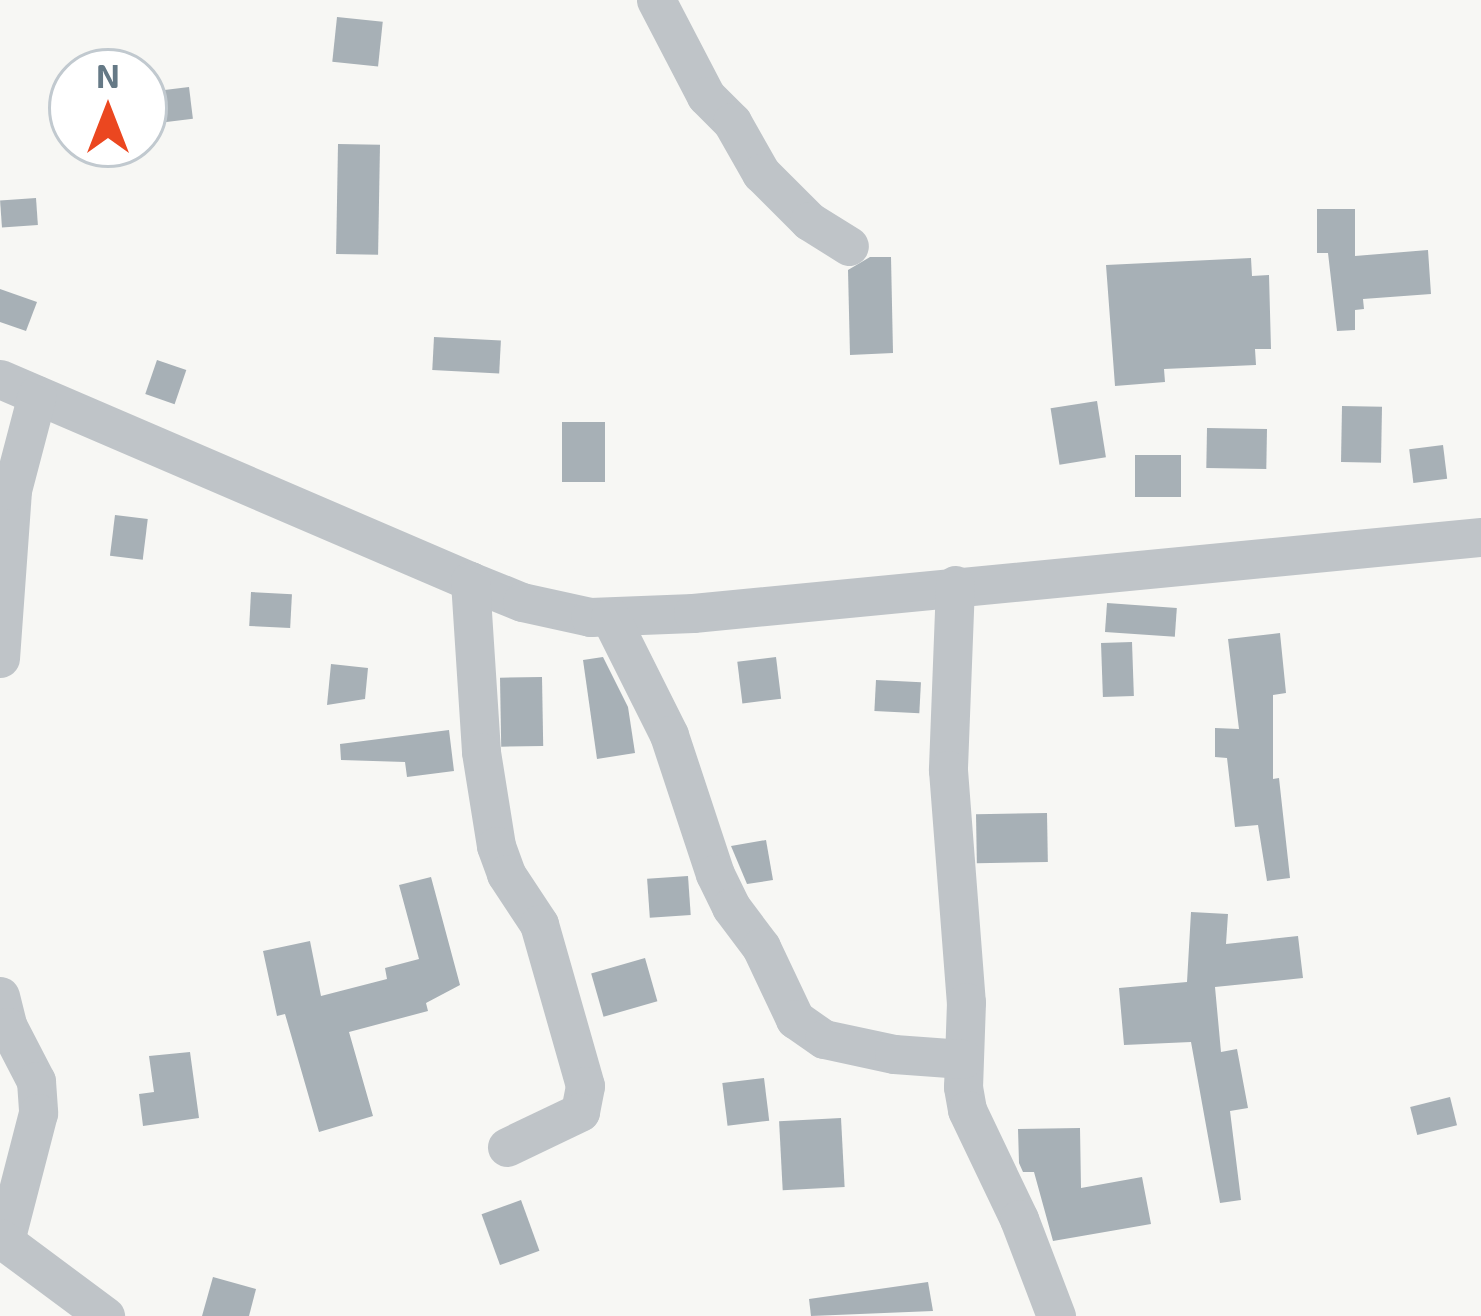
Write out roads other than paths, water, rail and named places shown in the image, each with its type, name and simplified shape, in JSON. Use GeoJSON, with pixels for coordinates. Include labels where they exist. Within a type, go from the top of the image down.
{"type":"FeatureCollection","features":[{"type":"Feature","properties":{"kind":"street"},"geometry":{"type":"LineString","coordinates":[[656,0],[706,95],[732,122],[761,173],[809,221],[849,246]]}},
{"type":"Feature","properties":{"kind":"street"},"geometry":{"type":"LineString","coordinates":[[0,658],[18,387],[522,602],[610,616],[693,613],[1481,537]]}},
{"type":"Feature","properties":{"kind":"street"},"geometry":{"type":"LineString","coordinates":[[470,581],[481,752],[496,846],[506,874],[539,924],[585,1086],[580,1112],[506,1147]]}},
{"type":"Feature","properties":{"kind":"street"},"geometry":{"type":"LineString","coordinates":[[955,585],[948,770],[966,1002],[967,1110],[1019,1219],[1056,1316]]}},
{"type":"Feature","properties":{"kind":"street"},"geometry":{"type":"LineString","coordinates":[[610,616],[669,735],[731,907],[761,947],[795,1019],[824,1039],[894,1054],[963,1059]]}},
{"type":"Feature","properties":{"kind":"street"},"geometry":{"type":"LineString","coordinates":[[0,996],[8,1028],[35,1082],[38,1113],[3,1240],[105,1316]]}}]}
